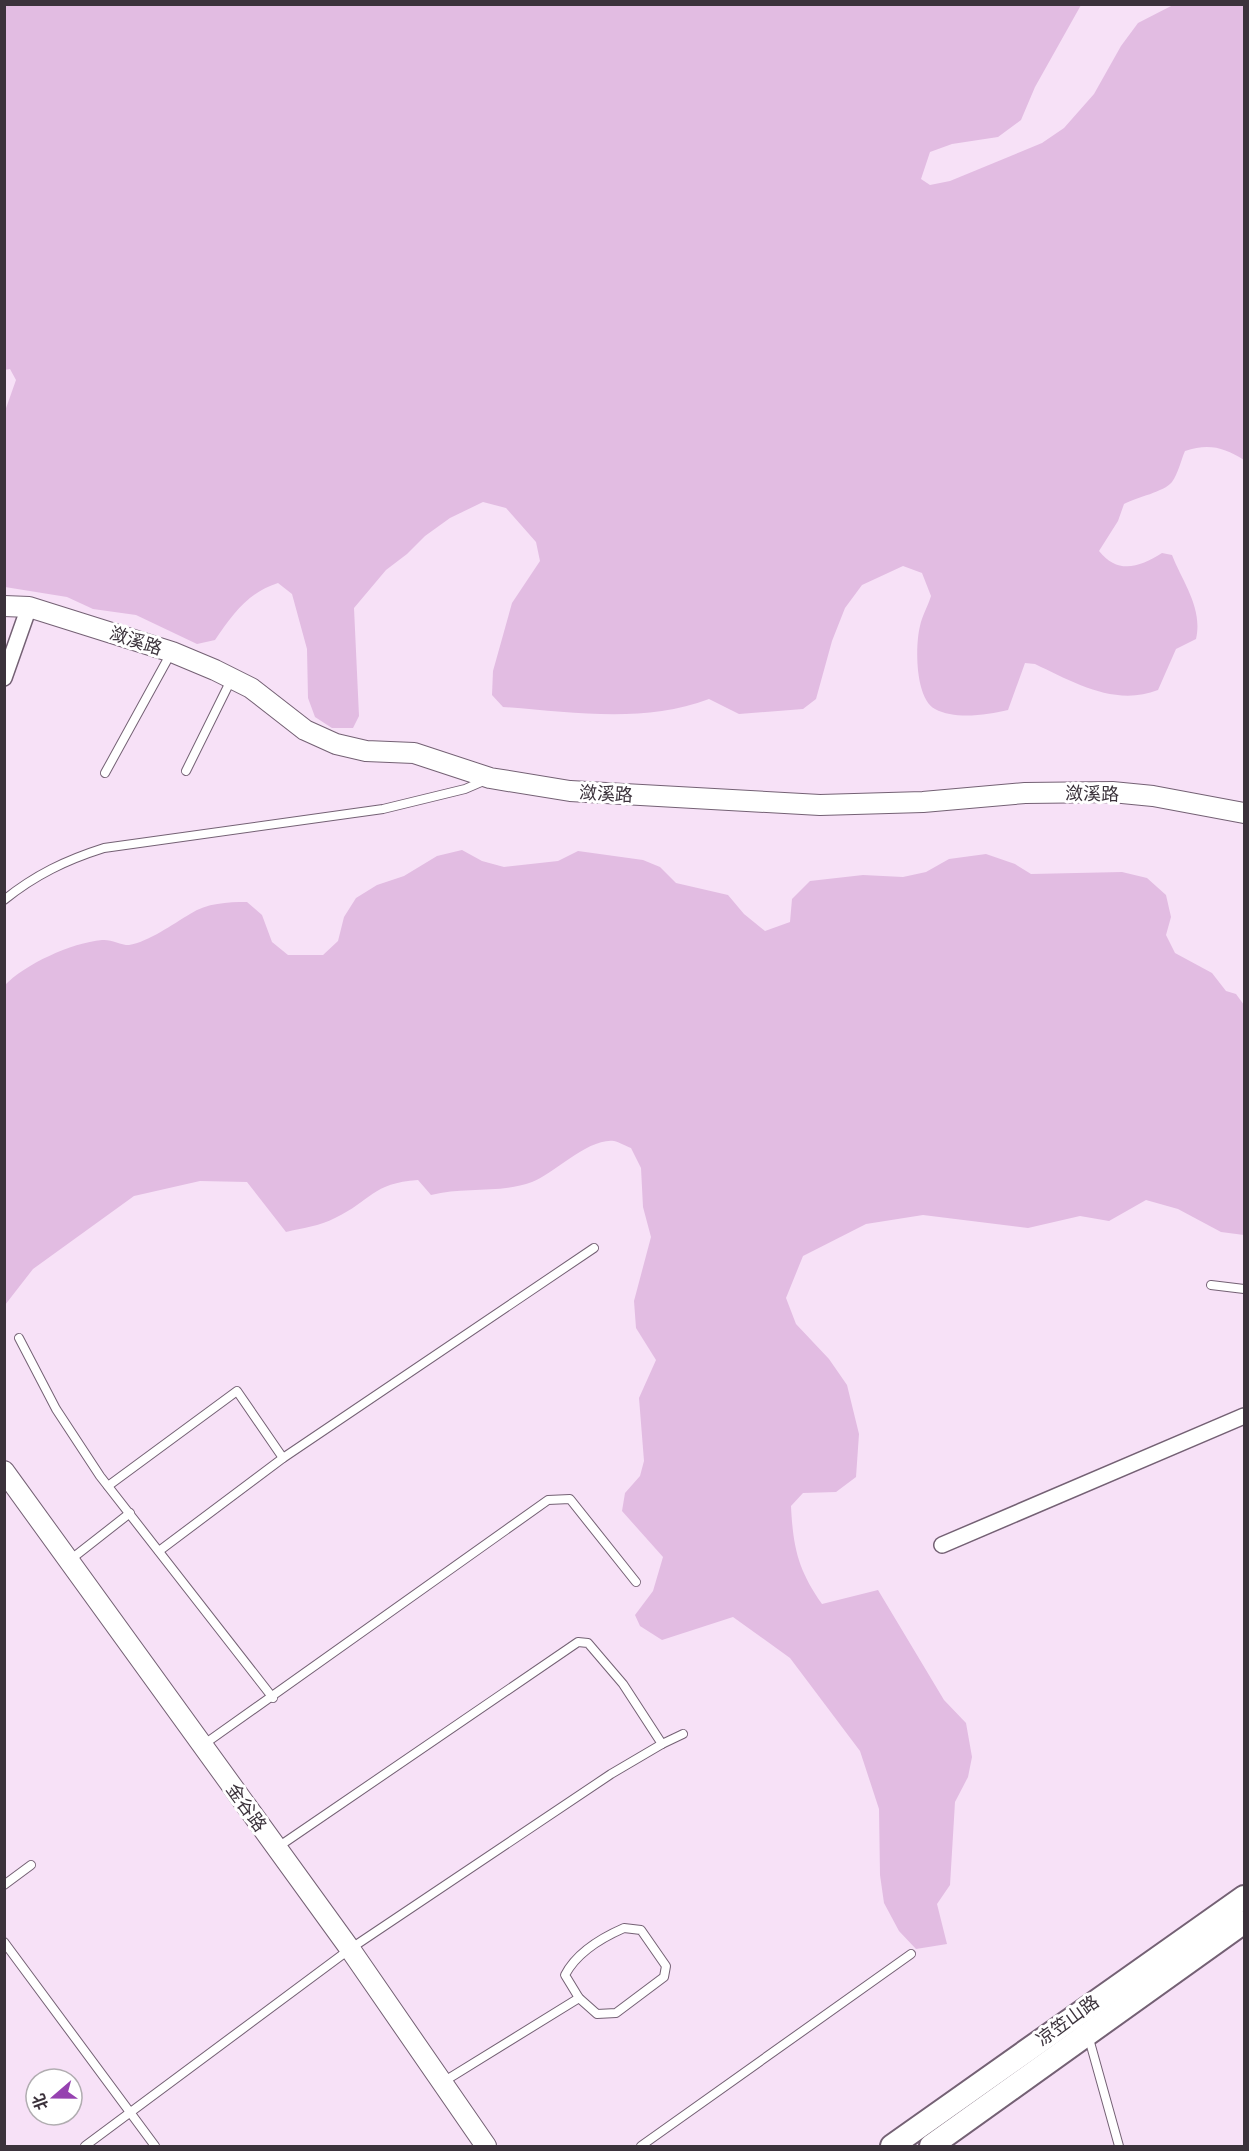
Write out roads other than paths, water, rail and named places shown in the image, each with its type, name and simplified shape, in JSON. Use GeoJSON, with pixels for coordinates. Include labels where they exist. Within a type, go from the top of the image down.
{"type":"FeatureCollection","features":[{"type":"Feature","properties":{"kind":"main road","name":"凉笠山路"},"geometry":{"type":"LineString","coordinates":[[892,2146],[1245,1897]]}},
{"type":"Feature","properties":{"kind":"main road","name":"凉笠山路"},"geometry":{"type":"LineString","coordinates":[[931,2146],[1245,1922]]}},
{"type":"Feature","properties":{"kind":"street","name":"潋溪路"},"geometry":{"type":"LineString","coordinates":[[4,606],[30,607],[172,652],[251,688],[305,730],[336,744],[366,750],[414,753],[490,778],[570,791],[820,805],[923,802],[1025,793],[1112,792],[1153,796],[1245,813]]}},
{"type":"Feature","properties":{"kind":"street"},"geometry":{"type":"LineString","coordinates":[[4,678],[30,607]]}},
{"type":"Feature","properties":{"kind":"street"},"geometry":{"type":"LineString","coordinates":[[942,1545],[1245,1416]]}},
{"type":"Feature","properties":{"kind":"street","name":"金谷路"},"geometry":{"type":"LineString","coordinates":[[4,1472],[350,1949],[486,2146]]}},
{"type":"Feature","properties":{"kind":"lane"},"geometry":{"type":"LineString","coordinates":[[105,773],[172,652]]}},
{"type":"Feature","properties":{"kind":"lane"},"geometry":{"type":"LineString","coordinates":[[186,771],[231,680]]}},
{"type":"Feature","properties":{"kind":"lane"},"geometry":{"type":"LineString","coordinates":[[4,900],[24,884],[63,861],[104,848],[383,809],[465,789],[490,778]]}},
{"type":"Feature","properties":{"kind":"lane"},"geometry":{"type":"LineString","coordinates":[[159,1551],[283,1458],[594,1248]]}},
{"type":"Feature","properties":{"kind":"lane"},"geometry":{"type":"LineString","coordinates":[[1211,1285],[1245,1289]]}},
{"type":"Feature","properties":{"kind":"lane"},"geometry":{"type":"LineString","coordinates":[[19,1338],[56,1408],[108,1486],[273,1698]]}},
{"type":"Feature","properties":{"kind":"lane"},"geometry":{"type":"LineString","coordinates":[[108,1486],[237,1391],[283,1458]]}},
{"type":"Feature","properties":{"kind":"lane"},"geometry":{"type":"LineString","coordinates":[[202,1745],[273,1698],[548,1500],[570,1499],[636,1582]]}},
{"type":"Feature","properties":{"kind":"lane"},"geometry":{"type":"LineString","coordinates":[[69,1561],[130,1513]]}},
{"type":"Feature","properties":{"kind":"lane"},"geometry":{"type":"LineString","coordinates":[[277,1848],[578,1642],[588,1643],[623,1684],[662,1744]]}},
{"type":"Feature","properties":{"kind":"lane"},"geometry":{"type":"LineString","coordinates":[[85,2146],[350,1949],[611,1774],[683,1734]]}},
{"type":"Feature","properties":{"kind":"lane"},"geometry":{"type":"LineString","coordinates":[[4,1885],[32,1865]]}},
{"type":"Feature","properties":{"kind":"lane"},"geometry":{"type":"LineString","coordinates":[[624,1928],[641,1929],[666,1966],[664,1977],[616,2013],[597,2014],[579,1998],[565,1975],[570,1965],[600,1939],[624,1928]]}},
{"type":"Feature","properties":{"kind":"lane"},"geometry":{"type":"LineString","coordinates":[[4,1942],[155,2146]]}},
{"type":"Feature","properties":{"kind":"lane"},"geometry":{"type":"LineString","coordinates":[[640,2146],[911,1954]]}},
{"type":"Feature","properties":{"kind":"lane"},"geometry":{"type":"LineString","coordinates":[[442,2083],[579,1998]]}},
{"type":"Feature","properties":{"kind":"lane"},"geometry":{"type":"LineString","coordinates":[[1088,2035],[1119,2146]]}}]}
